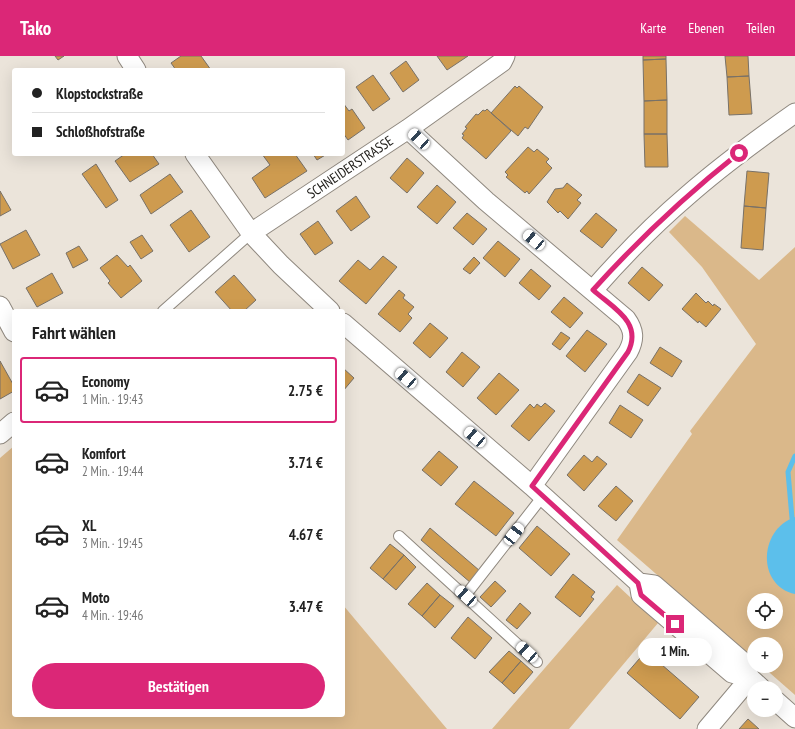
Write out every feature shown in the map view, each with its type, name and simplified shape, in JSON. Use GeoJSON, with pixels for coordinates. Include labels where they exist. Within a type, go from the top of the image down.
{"type":"FeatureCollection","features":[{"type":"Feature","properties":{"kind":"street"},"geometry":{"type":"LineString","coordinates":[[127,56],[135,68]]}},
{"type":"Feature","properties":{"kind":"street","name":"SCHNEIDERSTRASSE"},"geometry":{"type":"LineString","coordinates":[[251,233],[408,129],[502,62],[505,56]]}},
{"type":"Feature","properties":{"kind":"street"},"geometry":{"type":"LineString","coordinates":[[593,290],[642,238],[686,196],[739,153],[795,113]]}},
{"type":"Feature","properties":{"kind":"street"},"geometry":{"type":"LineString","coordinates":[[408,129],[486,200],[626,319],[634,334],[633,342],[628,352],[537,491]]}},
{"type":"Feature","properties":{"kind":"street"},"geometry":{"type":"LineString","coordinates":[[196,156],[251,233],[281,265],[328,309]]}},
{"type":"Feature","properties":{"kind":"street"},"geometry":{"type":"LineString","coordinates":[[0,306],[12,328]]}},
{"type":"Feature","properties":{"kind":"street"},"geometry":{"type":"LineString","coordinates":[[345,330],[537,491],[638,583],[654,585],[743,662],[754,681]]}},
{"type":"Feature","properties":{"kind":"street"},"geometry":{"type":"LineString","coordinates":[[0,434],[12,424]]}},
{"type":"Feature","properties":{"kind":"street"},"geometry":{"type":"LineString","coordinates":[[708,729],[747,691]]}},
{"type":"Feature","properties":{"kind":"street"},"geometry":{"type":"LineString","coordinates":[[783,707],[795,718]]}},
{"type":"Feature","properties":{"kind":"lane"},"geometry":{"type":"LineString","coordinates":[[165,309],[251,233]]}},
{"type":"Feature","properties":{"kind":"lane"},"geometry":{"type":"LineString","coordinates":[[466,596],[537,491]]}},
{"type":"Feature","properties":{"kind":"lane"},"geometry":{"type":"LineString","coordinates":[[398,536],[538,662]]}},
{"type":"Feature","properties":{"kind":"shaded area"},"geometry":{"type":"Polygon","coordinates":[[[685,216],[759,280],[795,247],[795,695],[783,684],[783,681],[779,681],[770,673],[783,673],[783,637],[747,637],[747,653],[617,540],[692,434],[690,431],[756,344],[702,267],[669,232],[685,216]]]}},
{"type":"Feature","properties":{"kind":"shaded area"},"geometry":{"type":"Polygon","coordinates":[[[12,448],[12,717],[345,717],[345,607],[447,729],[0,729],[0,458],[12,448]]]}},
{"type":"Feature","properties":{"kind":"shaded area"},"geometry":{"type":"Polygon","coordinates":[[[617,585],[658,623],[569,729],[492,729],[617,585]]]}},
{"type":"Feature","properties":{"kind":"water"},"geometry":{"type":"Polygon","coordinates":[[[795,517],[795,594],[783,589],[774,580],[769,570],[767,557],[769,545],[774,533],[783,524],[795,517]]]}},
{"type":"Feature","properties":{"kind":"building"},"geometry":{"type":"Polygon","coordinates":[[[55,56],[64,56],[58,60],[55,56]]]}},
{"type":"Feature","properties":{"kind":"building"},"geometry":{"type":"Polygon","coordinates":[[[181,56],[201,56],[210,68],[175,68],[171,63],[181,56]]]}},
{"type":"Feature","properties":{"kind":"building"},"geometry":{"type":"Polygon","coordinates":[[[437,56],[468,56],[447,70],[437,56]]]}},
{"type":"Feature","properties":{"kind":"building"},"geometry":{"type":"Polygon","coordinates":[[[643,56],[666,56],[666,59],[643,60],[643,56]]]}},
{"type":"Feature","properties":{"kind":"building"},"geometry":{"type":"Polygon","coordinates":[[[725,56],[748,56],[749,76],[727,77],[725,56]]]}},
{"type":"Feature","properties":{"kind":"building"},"geometry":{"type":"Polygon","coordinates":[[[666,59],[667,100],[644,101],[643,60],[666,59]]]}},
{"type":"Feature","properties":{"kind":"building"},"geometry":{"type":"Polygon","coordinates":[[[406,61],[419,80],[403,92],[390,73],[406,61]]]}},
{"type":"Feature","properties":{"kind":"building"},"geometry":{"type":"Polygon","coordinates":[[[373,75],[390,99],[373,111],[356,87],[373,75]]]}},
{"type":"Feature","properties":{"kind":"building"},"geometry":{"type":"Polygon","coordinates":[[[749,76],[752,114],[729,115],[727,77],[749,76]]]}},
{"type":"Feature","properties":{"kind":"building"},"geometry":{"type":"Polygon","coordinates":[[[515,86],[517,88],[519,86],[543,107],[528,129],[525,127],[518,136],[491,113],[515,86]]]}},
{"type":"Feature","properties":{"kind":"building"},"geometry":{"type":"Polygon","coordinates":[[[667,100],[667,134],[644,134],[644,101],[667,100]]]}},
{"type":"Feature","properties":{"kind":"building"},"geometry":{"type":"Polygon","coordinates":[[[345,106],[349,111],[352,109],[365,128],[348,140],[345,136],[345,106]]]}},
{"type":"Feature","properties":{"kind":"building"},"geometry":{"type":"Polygon","coordinates":[[[487,109],[511,131],[486,159],[462,138],[464,135],[462,134],[467,128],[465,127],[476,114],[478,115],[483,110],[485,111],[487,109]]]}},
{"type":"Feature","properties":{"kind":"building"},"geometry":{"type":"Polygon","coordinates":[[[644,134],[667,134],[668,167],[645,167],[644,134]]]}},
{"type":"Feature","properties":{"kind":"building"},"geometry":{"type":"Polygon","coordinates":[[[528,147],[534,152],[537,149],[549,159],[546,162],[552,168],[529,194],[527,191],[525,193],[506,177],[508,175],[505,172],[528,147]]]}},
{"type":"Feature","properties":{"kind":"building"},"geometry":{"type":"Polygon","coordinates":[[[122,156],[153,156],[159,164],[130,182],[115,161],[122,156]]]}},
{"type":"Feature","properties":{"kind":"building"},"geometry":{"type":"Polygon","coordinates":[[[263,156],[296,156],[307,171],[265,198],[252,178],[270,165],[263,156]]]}},
{"type":"Feature","properties":{"kind":"building"},"geometry":{"type":"Polygon","coordinates":[[[314,156],[324,156],[317,160],[314,156]]]}},
{"type":"Feature","properties":{"kind":"building"},"geometry":{"type":"Polygon","coordinates":[[[407,158],[424,173],[407,193],[390,178],[407,158]]]}},
{"type":"Feature","properties":{"kind":"building"},"geometry":{"type":"Polygon","coordinates":[[[96,164],[118,200],[106,208],[82,174],[96,164]]]}},
{"type":"Feature","properties":{"kind":"building"},"geometry":{"type":"Polygon","coordinates":[[[747,171],[769,173],[766,208],[744,206],[747,171]]]}},
{"type":"Feature","properties":{"kind":"building"},"geometry":{"type":"Polygon","coordinates":[[[170,174],[183,192],[151,214],[140,195],[170,174]]]}},
{"type":"Feature","properties":{"kind":"building"},"geometry":{"type":"Polygon","coordinates":[[[567,183],[582,195],[577,200],[581,203],[568,219],[560,211],[558,213],[547,202],[555,189],[563,188],[567,183]]]}},
{"type":"Feature","properties":{"kind":"building"},"geometry":{"type":"Polygon","coordinates":[[[437,185],[456,202],[437,224],[417,207],[437,185]]]}},
{"type":"Feature","properties":{"kind":"building"},"geometry":{"type":"Polygon","coordinates":[[[0,191],[11,210],[0,216],[0,191]]]}},
{"type":"Feature","properties":{"kind":"building"},"geometry":{"type":"Polygon","coordinates":[[[356,196],[370,217],[351,231],[336,211],[356,196]]]}},
{"type":"Feature","properties":{"kind":"building"},"geometry":{"type":"Polygon","coordinates":[[[744,206],[766,208],[763,250],[741,248],[744,206]]]}},
{"type":"Feature","properties":{"kind":"building"},"geometry":{"type":"Polygon","coordinates":[[[191,210],[210,237],[189,252],[170,225],[191,210]]]}},
{"type":"Feature","properties":{"kind":"building"},"geometry":{"type":"Polygon","coordinates":[[[467,213],[487,229],[473,245],[453,228],[467,213]]]}},
{"type":"Feature","properties":{"kind":"building"},"geometry":{"type":"Polygon","coordinates":[[[596,213],[617,230],[602,248],[580,231],[596,213]]]}},
{"type":"Feature","properties":{"kind":"building"},"geometry":{"type":"Polygon","coordinates":[[[318,221],[333,243],[315,255],[300,234],[318,221]]]}},
{"type":"Feature","properties":{"kind":"building"},"geometry":{"type":"Polygon","coordinates":[[[26,230],[40,255],[13,269],[0,244],[26,230]]]}},
{"type":"Feature","properties":{"kind":"building"},"geometry":{"type":"Polygon","coordinates":[[[142,235],[153,251],[141,259],[130,242],[142,235]]]}},
{"type":"Feature","properties":{"kind":"building"},"geometry":{"type":"Polygon","coordinates":[[[498,241],[520,259],[505,277],[483,258],[498,241]]]}},
{"type":"Feature","properties":{"kind":"building"},"geometry":{"type":"Polygon","coordinates":[[[79,246],[88,260],[73,268],[66,253],[79,246]]]}},
{"type":"Feature","properties":{"kind":"building"},"geometry":{"type":"Polygon","coordinates":[[[117,255],[128,267],[130,265],[142,281],[121,298],[108,283],[110,281],[100,268],[117,255]]]}},
{"type":"Feature","properties":{"kind":"building"},"geometry":{"type":"Polygon","coordinates":[[[383,256],[397,267],[366,304],[339,281],[358,260],[370,270],[383,256]]]}},
{"type":"Feature","properties":{"kind":"building"},"geometry":{"type":"Polygon","coordinates":[[[474,257],[480,263],[470,274],[463,269],[474,257]]]}},
{"type":"Feature","properties":{"kind":"building"},"geometry":{"type":"Polygon","coordinates":[[[642,267],[663,285],[649,301],[628,283],[642,267]]]}},
{"type":"Feature","properties":{"kind":"building"},"geometry":{"type":"Polygon","coordinates":[[[531,269],[551,286],[539,300],[519,283],[531,269]]]}},
{"type":"Feature","properties":{"kind":"building"},"geometry":{"type":"Polygon","coordinates":[[[52,273],[63,293],[37,307],[26,288],[52,273]]]}},
{"type":"Feature","properties":{"kind":"building"},"geometry":{"type":"Polygon","coordinates":[[[234,275],[256,300],[246,309],[230,309],[215,292],[234,275]]]}},
{"type":"Feature","properties":{"kind":"building"},"geometry":{"type":"Polygon","coordinates":[[[399,290],[405,295],[403,298],[414,307],[408,314],[412,318],[400,332],[378,314],[399,290]]]}},
{"type":"Feature","properties":{"kind":"building"},"geometry":{"type":"Polygon","coordinates":[[[696,293],[706,303],[708,301],[713,306],[714,304],[721,309],[706,327],[699,321],[698,323],[682,309],[696,293]]]}},
{"type":"Feature","properties":{"kind":"building"},"geometry":{"type":"Polygon","coordinates":[[[564,297],[583,313],[570,328],[551,312],[564,297]]]}},
{"type":"Feature","properties":{"kind":"building"},"geometry":{"type":"Polygon","coordinates":[[[430,323],[448,338],[430,358],[413,343],[430,323]]]}},
{"type":"Feature","properties":{"kind":"building"},"geometry":{"type":"Polygon","coordinates":[[[587,330],[607,344],[585,372],[566,356],[587,330]]]}},
{"type":"Feature","properties":{"kind":"building"},"geometry":{"type":"Polygon","coordinates":[[[561,332],[570,338],[560,350],[552,344],[561,332]]]}},
{"type":"Feature","properties":{"kind":"building"},"geometry":{"type":"Polygon","coordinates":[[[660,347],[682,361],[672,377],[650,363],[660,347]]]}},
{"type":"Feature","properties":{"kind":"building"},"geometry":{"type":"Polygon","coordinates":[[[462,352],[480,367],[463,387],[446,372],[462,352]]]}},
{"type":"Feature","properties":{"kind":"building"},"geometry":{"type":"Polygon","coordinates":[[[0,361],[12,382],[12,392],[0,399],[0,361]]]}},
{"type":"Feature","properties":{"kind":"building"},"geometry":{"type":"Polygon","coordinates":[[[345,370],[354,378],[345,389],[345,370]]]}},
{"type":"Feature","properties":{"kind":"building"},"geometry":{"type":"Polygon","coordinates":[[[499,373],[519,390],[496,415],[477,398],[499,373]]]}},
{"type":"Feature","properties":{"kind":"building"},"geometry":{"type":"Polygon","coordinates":[[[639,374],[661,388],[648,406],[627,392],[639,374]]]}},
{"type":"Feature","properties":{"kind":"building"},"geometry":{"type":"Polygon","coordinates":[[[545,403],[555,411],[529,441],[511,426],[530,404],[534,408],[537,404],[541,407],[545,403]]]}},
{"type":"Feature","properties":{"kind":"building"},"geometry":{"type":"Polygon","coordinates":[[[620,405],[643,420],[631,438],[609,423],[620,405]]]}},
{"type":"Feature","properties":{"kind":"building"},"geometry":{"type":"Polygon","coordinates":[[[439,451],[458,467],[441,486],[422,470],[439,451]]]}},
{"type":"Feature","properties":{"kind":"building"},"geometry":{"type":"Polygon","coordinates":[[[584,455],[592,462],[597,456],[607,464],[584,491],[567,475],[584,455]]]}},
{"type":"Feature","properties":{"kind":"building"},"geometry":{"type":"Polygon","coordinates":[[[474,481],[514,513],[496,536],[455,504],[474,481]]]}},
{"type":"Feature","properties":{"kind":"building"},"geometry":{"type":"Polygon","coordinates":[[[616,486],[633,501],[616,521],[598,506],[616,486]]]}},
{"type":"Feature","properties":{"kind":"building"},"geometry":{"type":"Polygon","coordinates":[[[537,526],[570,554],[551,576],[519,548],[537,526]]]}},
{"type":"Feature","properties":{"kind":"building"},"geometry":{"type":"Polygon","coordinates":[[[430,528],[480,571],[471,583],[421,540],[430,528]]]}},
{"type":"Feature","properties":{"kind":"building"},"geometry":{"type":"Polygon","coordinates":[[[390,544],[404,555],[383,579],[370,568],[390,544]]]}},
{"type":"Feature","properties":{"kind":"building"},"geometry":{"type":"Polygon","coordinates":[[[404,555],[416,567],[396,590],[383,579],[404,555]]]}},
{"type":"Feature","properties":{"kind":"building"},"geometry":{"type":"Polygon","coordinates":[[[573,574],[595,592],[591,597],[594,599],[580,617],[555,597],[573,574]]]}},
{"type":"Feature","properties":{"kind":"building"},"geometry":{"type":"Polygon","coordinates":[[[495,581],[506,591],[491,607],[480,597],[495,581]]]}},
{"type":"Feature","properties":{"kind":"building"},"geometry":{"type":"Polygon","coordinates":[[[427,583],[440,595],[422,616],[408,604],[427,583]]]}},
{"type":"Feature","properties":{"kind":"building"},"geometry":{"type":"Polygon","coordinates":[[[440,595],[454,606],[435,628],[422,616],[440,595]]]}},
{"type":"Feature","properties":{"kind":"building"},"geometry":{"type":"Polygon","coordinates":[[[520,603],[531,613],[517,629],[506,620],[520,603]]]}},
{"type":"Feature","properties":{"kind":"building"},"geometry":{"type":"Polygon","coordinates":[[[468,617],[492,638],[475,659],[451,638],[468,617]]]}},
{"type":"Feature","properties":{"kind":"building"},"geometry":{"type":"Polygon","coordinates":[[[509,651],[521,661],[502,683],[489,672],[509,651]]]}},
{"type":"Feature","properties":{"kind":"building"},"geometry":{"type":"Polygon","coordinates":[[[646,651],[699,697],[680,719],[627,673],[646,651]]]}},
{"type":"Feature","properties":{"kind":"building"},"geometry":{"type":"Polygon","coordinates":[[[521,661],[533,672],[514,694],[502,683],[521,661]]]}},
{"type":"Feature","properties":{"kind":"building"},"geometry":{"type":"Polygon","coordinates":[[[748,719],[759,729],[739,729],[748,719]]]}},
{"type":"Feature","properties":{"kind":"waterway"},"geometry":{"type":"LineString","coordinates":[[792,518],[788,472],[795,456]]}},
{"type":"Feature","properties":{"kind":"route"},"geometry":{"type":"LineString","coordinates":[[675,624],[641,595],[638,583],[532,486],[628,352],[633,342],[634,334],[626,319],[593,290],[614,266],[686,196],[739,153]]}}]}
